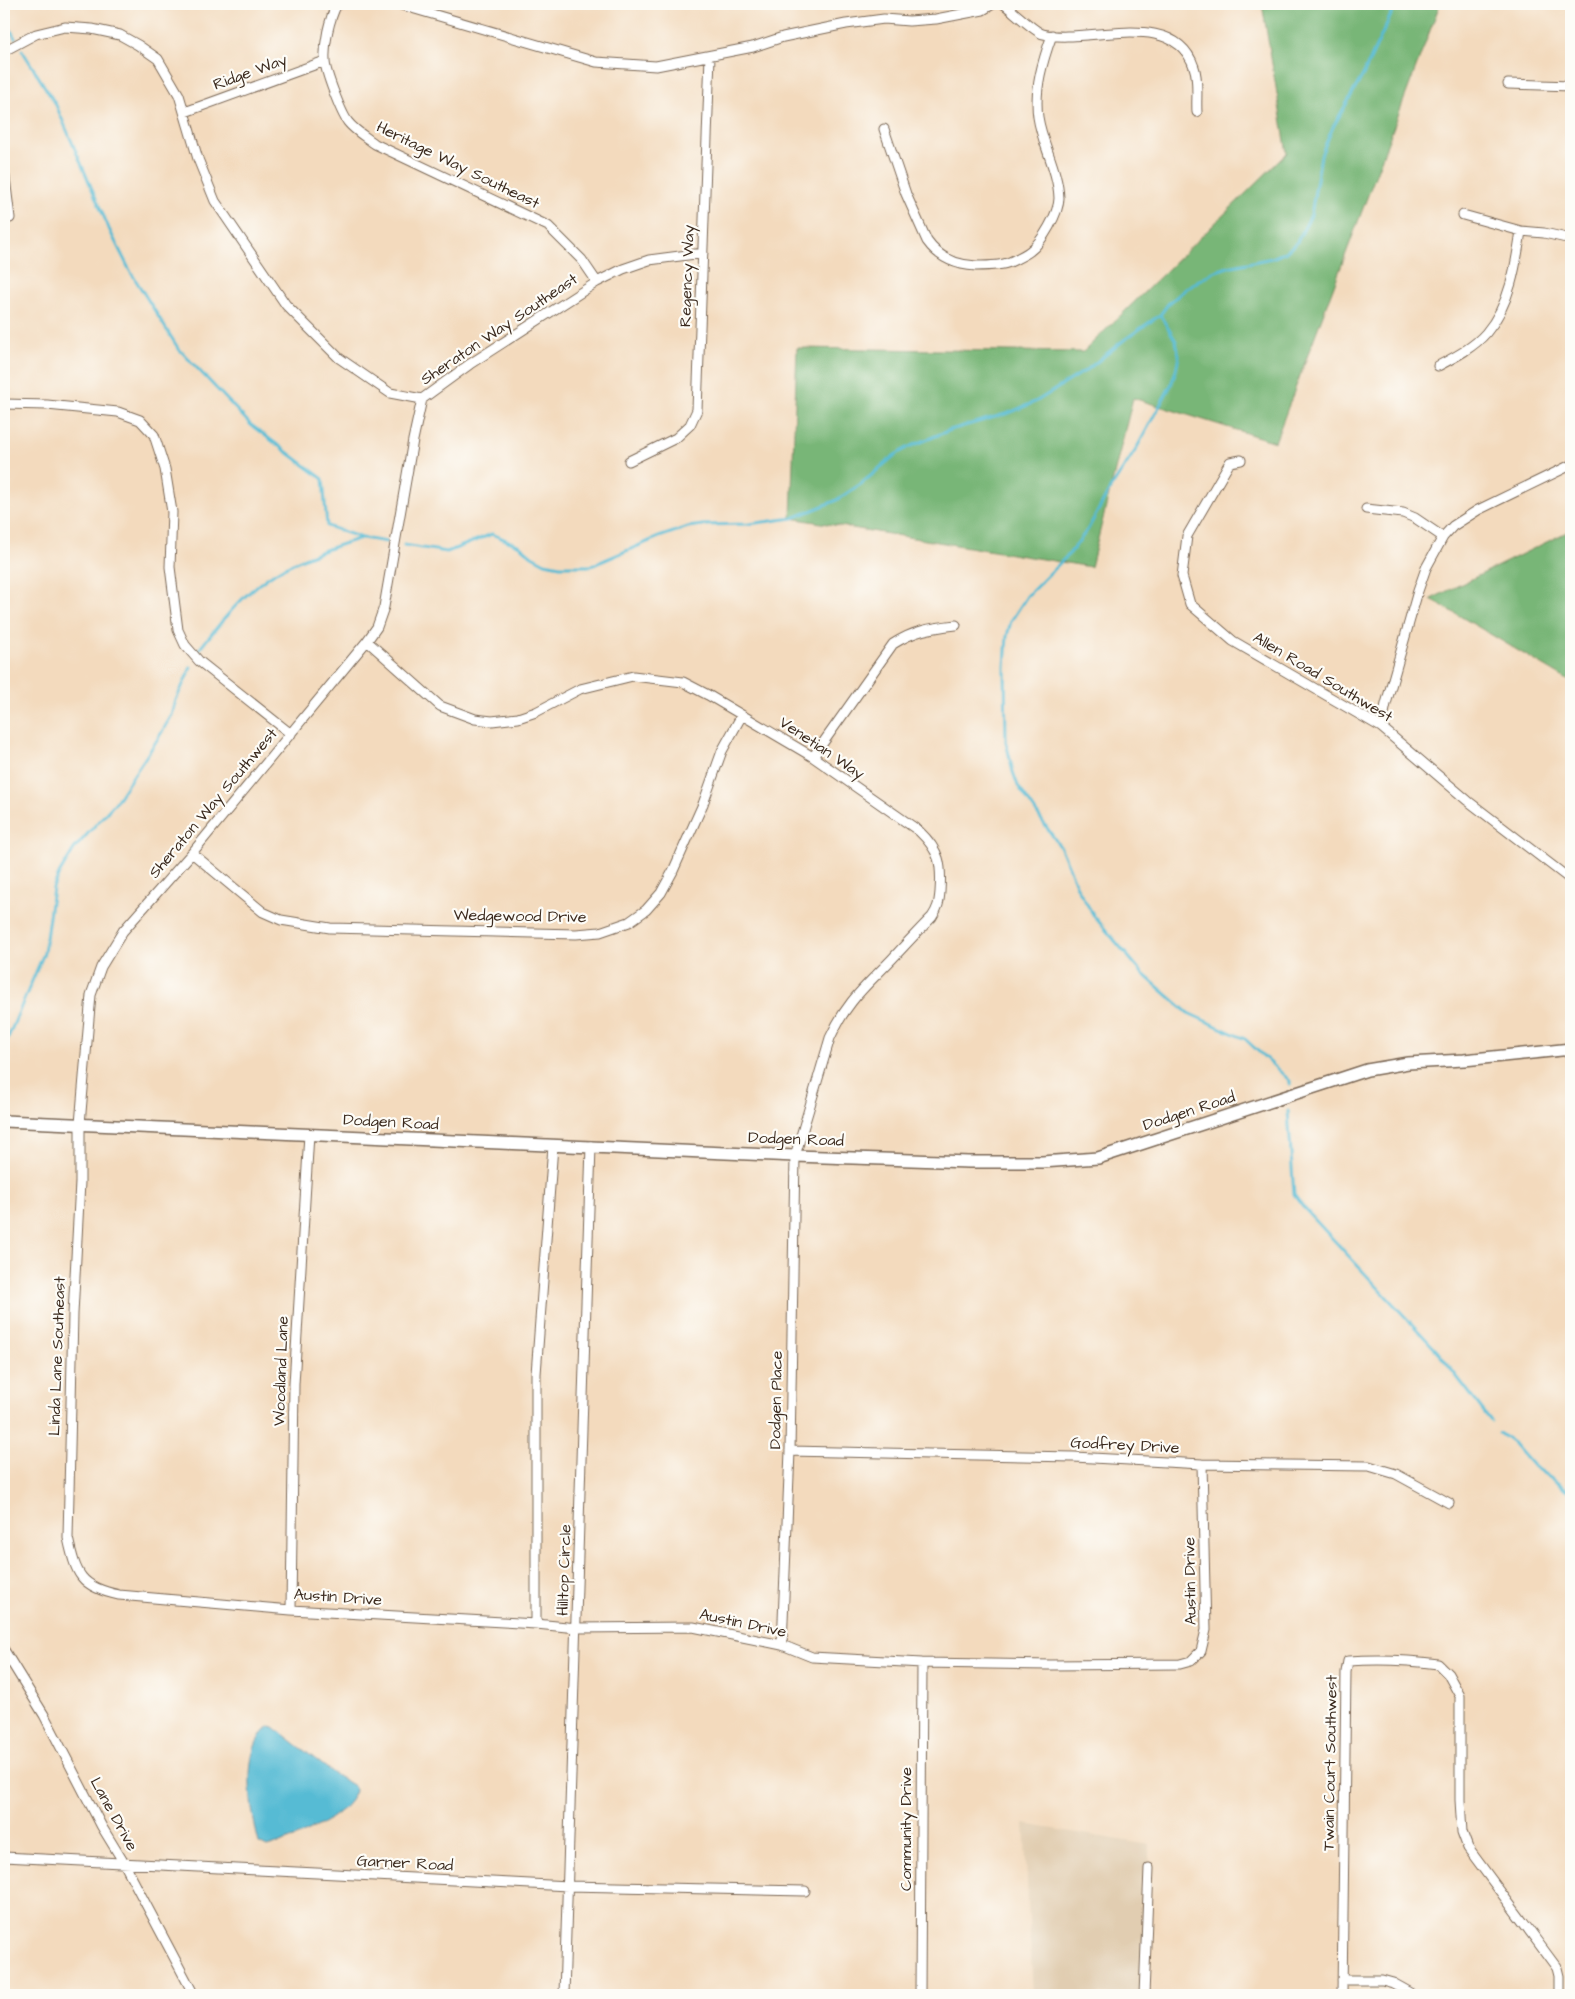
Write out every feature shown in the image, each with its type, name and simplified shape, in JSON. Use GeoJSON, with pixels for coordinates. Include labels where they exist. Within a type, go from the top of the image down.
{"type":"FeatureCollection","features":[{"type":"Feature","properties":{"kind":"street","name":"Heritage Way Southeast"},"geometry":{"type":"LineString","coordinates":[[337,4],[329,28],[325,61],[348,122],[375,144],[548,226],[582,260],[598,282]]}},
{"type":"Feature","properties":{"kind":"street"},"geometry":{"type":"LineString","coordinates":[[398,4],[596,62],[656,66],[753,47],[783,37],[841,25],[884,19],[909,21],[936,19],[983,10],[992,4]]}},
{"type":"Feature","properties":{"kind":"street"},"geometry":{"type":"LineString","coordinates":[[1004,4],[1041,34],[1060,36],[1126,31],[1156,34],[1172,41],[1184,50],[1194,67],[1197,112]]}},
{"type":"Feature","properties":{"kind":"street"},"geometry":{"type":"LineString","coordinates":[[4,51],[36,34],[65,27],[92,29],[120,35],[158,59],[179,95],[198,159],[215,201],[286,305],[339,358],[390,393],[422,399]]}},
{"type":"Feature","properties":{"kind":"street"},"geometry":{"type":"LineString","coordinates":[[884,129],[906,194],[932,248],[948,260],[961,265],[980,266],[1009,263],[1031,250],[1049,226],[1058,207],[1059,198],[1052,164],[1038,116],[1041,63],[1052,35]]}},
{"type":"Feature","properties":{"kind":"street","name":"Regency Way"},"geometry":{"type":"LineString","coordinates":[[630,461],[676,438],[690,425],[697,410],[710,56]]}},
{"type":"Feature","properties":{"kind":"street","name":"Ridge Way"},"geometry":{"type":"LineString","coordinates":[[185,112],[325,61]]}},
{"type":"Feature","properties":{"kind":"street"},"geometry":{"type":"LineString","coordinates":[[1508,84],[1571,86]]}},
{"type":"Feature","properties":{"kind":"street"},"geometry":{"type":"LineString","coordinates":[[4,170],[10,218]]}},
{"type":"Feature","properties":{"kind":"street"},"geometry":{"type":"LineString","coordinates":[[1463,215],[1521,231],[1544,233],[1571,239]]}},
{"type":"Feature","properties":{"kind":"street"},"geometry":{"type":"LineString","coordinates":[[1438,366],[1465,351],[1485,334],[1494,322],[1511,284],[1521,231]]}},
{"type":"Feature","properties":{"kind":"street","name":"Sheraton Way Southeast"},"geometry":{"type":"LineString","coordinates":[[401,513],[422,399],[470,364],[598,282],[623,269],[650,260],[703,253]]}},
{"type":"Feature","properties":{"kind":"street"},"geometry":{"type":"LineString","coordinates":[[4,404],[47,405],[118,412],[140,420],[154,435],[165,469],[172,512],[170,567],[178,630],[185,645],[198,661],[291,734]]}},
{"type":"Feature","properties":{"kind":"street","name":"Allen Road Southwest"},"geometry":{"type":"LineString","coordinates":[[1241,460],[1230,462],[1187,536],[1182,576],[1190,604],[1232,641],[1381,727],[1468,801],[1571,880]]}},
{"type":"Feature","properties":{"kind":"street"},"geometry":{"type":"LineString","coordinates":[[1381,727],[1418,591],[1426,568],[1443,537],[1453,526],[1478,510],[1571,465]]}},
{"type":"Feature","properties":{"kind":"street"},"geometry":{"type":"LineString","coordinates":[[1366,509],[1403,513],[1415,518],[1443,537]]}},
{"type":"Feature","properties":{"kind":"street","name":"Sheraton Way Southwest"},"geometry":{"type":"LineString","coordinates":[[80,1124],[91,995],[101,967],[123,930],[192,854],[377,627],[384,608],[401,513]]}},
{"type":"Feature","properties":{"kind":"street"},"geometry":{"type":"LineString","coordinates":[[813,757],[893,644],[909,634],[925,629],[956,625]]}},
{"type":"Feature","properties":{"kind":"street","name":"Venetian Way"},"geometry":{"type":"LineString","coordinates":[[367,641],[440,706],[475,719],[492,721],[518,718],[536,712],[580,689],[633,676],[683,682],[742,714],[813,757],[919,831],[932,843],[938,856],[942,875],[939,906],[932,917],[860,989],[838,1021],[830,1038],[795,1156]]}},
{"type":"Feature","properties":{"kind":"street","name":"Wedgewood Drive"},"geometry":{"type":"LineString","coordinates":[[192,854],[263,912],[281,920],[330,928],[566,933],[600,932],[629,922],[646,910],[661,893],[703,804],[722,751],[742,714]]}},
{"type":"Feature","properties":{"kind":"street","name":"Dodgen Road"},"geometry":{"type":"LineString","coordinates":[[4,1121],[795,1156],[969,1162],[1042,1162],[1098,1158],[1367,1070],[1408,1063],[1464,1060],[1571,1049]]}},
{"type":"Feature","properties":{"kind":"street","name":"Linda Lane Southeast"},"geometry":{"type":"LineString","coordinates":[[80,1124],[80,1182],[73,1314],[68,1538],[78,1574],[88,1584]]}},
{"type":"Feature","properties":{"kind":"street","name":"Woodland Lane"},"geometry":{"type":"LineString","coordinates":[[291,1610],[294,1384],[309,1134]]}},
{"type":"Feature","properties":{"kind":"street"},"geometry":{"type":"LineString","coordinates":[[536,1624],[536,1374],[553,1146]]}},
{"type":"Feature","properties":{"kind":"street","name":"Hilltop Circle"},"geometry":{"type":"LineString","coordinates":[[564,1995],[591,1146]]}},
{"type":"Feature","properties":{"kind":"street","name":"Dodgen Place"},"geometry":{"type":"LineString","coordinates":[[782,1645],[790,1451],[795,1156]]}},
{"type":"Feature","properties":{"kind":"street","name":"Godfrey Drive"},"geometry":{"type":"LineString","coordinates":[[790,1451],[1074,1457],[1202,1464],[1369,1466],[1396,1474],[1449,1503]]}},
{"type":"Feature","properties":{"kind":"street","name":"Austin Drive"},"geometry":{"type":"LineString","coordinates":[[88,1584],[102,1592],[119,1595],[291,1610],[577,1628],[693,1627],[782,1645],[812,1656],[922,1662],[1170,1665],[1191,1661],[1197,1656],[1201,1651],[1206,1630],[1202,1464]]}},
{"type":"Feature","properties":{"kind":"street","name":"Lane Drive"},"geometry":{"type":"LineString","coordinates":[[4,1650],[44,1715],[102,1827],[124,1864],[194,1995]]}},
{"type":"Feature","properties":{"kind":"street","name":"Twain Court Southwest"},"geometry":{"type":"LineString","coordinates":[[1342,1995],[1346,1672],[1348,1661],[1413,1661],[1438,1664],[1448,1674],[1460,1696],[1462,1832],[1468,1848],[1557,1968],[1559,1995]]}},
{"type":"Feature","properties":{"kind":"street","name":"Community Drive"},"geometry":{"type":"LineString","coordinates":[[920,1995],[922,1662]]}},
{"type":"Feature","properties":{"kind":"street","name":"Garner Road"},"geometry":{"type":"LineString","coordinates":[[4,1857],[568,1886],[805,1892]]}},
{"type":"Feature","properties":{"kind":"street"},"geometry":{"type":"LineString","coordinates":[[1144,1995],[1150,1868]]}},
{"type":"Feature","properties":{"kind":"street"},"geometry":{"type":"LineString","coordinates":[[1342,1980],[1382,1980],[1393,1982],[1411,1993]]}},
{"type":"Feature","properties":{"kind":"shaded area"},"geometry":{"type":"Polygon","coordinates":[[[1024,1824],[1150,1845],[1146,1995],[1033,1995],[1024,1824]]]}},
{"type":"Feature","properties":{"kind":"green space"},"geometry":{"type":"Polygon","coordinates":[[[1262,4],[1440,4],[1275,442],[1133,398],[1091,567],[791,518],[797,348],[1083,352],[1287,153],[1262,4]]]}},
{"type":"Feature","properties":{"kind":"green space"},"geometry":{"type":"Polygon","coordinates":[[[1571,530],[1571,682],[1431,599],[1571,530]]]}},
{"type":"Feature","properties":{"kind":"water"},"geometry":{"type":"Polygon","coordinates":[[[270,1726],[274,1727],[337,1776],[354,1786],[355,1791],[350,1801],[330,1819],[304,1833],[267,1847],[259,1843],[253,1815],[250,1781],[254,1749],[260,1736],[270,1726]]]}},
{"type":"Feature","properties":{"kind":"waterway"},"geometry":{"type":"LineString","coordinates":[[404,545],[447,552],[492,534],[520,546],[532,556],[545,563],[560,566],[591,566],[659,537],[688,527],[749,524],[793,518],[835,501],[861,484],[895,455],[909,447],[950,430],[1009,413],[1037,401],[1088,369],[1124,340],[1160,315],[1168,304],[1187,288],[1213,272],[1272,258],[1286,252],[1297,242],[1311,215],[1321,155],[1333,127],[1363,75],[1396,4]]}},
{"type":"Feature","properties":{"kind":"waterway"},"geometry":{"type":"LineString","coordinates":[[4,18],[15,38]]}},
{"type":"Feature","properties":{"kind":"waterway"},"geometry":{"type":"LineString","coordinates":[[22,50],[56,105],[110,231],[130,271],[178,348],[251,425],[323,479],[327,526],[362,538],[387,542]]}},
{"type":"Feature","properties":{"kind":"waterway"},"geometry":{"type":"LineString","coordinates":[[1160,315],[1176,341],[1179,356],[1171,385],[1135,451],[1110,489],[1088,529],[1070,553],[1027,596],[1011,621],[1007,636],[1005,667],[1006,742],[1018,786],[1061,848],[1078,889],[1094,916],[1143,974],[1188,1013],[1245,1039],[1290,1081],[1290,1085]]}},
{"type":"Feature","properties":{"kind":"waterway"},"geometry":{"type":"LineString","coordinates":[[198,651],[234,608],[254,588],[276,572],[307,557],[361,538]]}},
{"type":"Feature","properties":{"kind":"waterway"},"geometry":{"type":"LineString","coordinates":[[4,1047],[44,953],[53,888],[59,874],[74,849],[115,803],[157,740],[172,715],[176,700],[191,667]]}},
{"type":"Feature","properties":{"kind":"waterway"},"geometry":{"type":"LineString","coordinates":[[1288,1111],[1294,1195],[1437,1351],[1491,1421]]}},
{"type":"Feature","properties":{"kind":"waterway"},"geometry":{"type":"LineString","coordinates":[[1499,1433],[1515,1445],[1534,1467],[1571,1492]]}}]}
